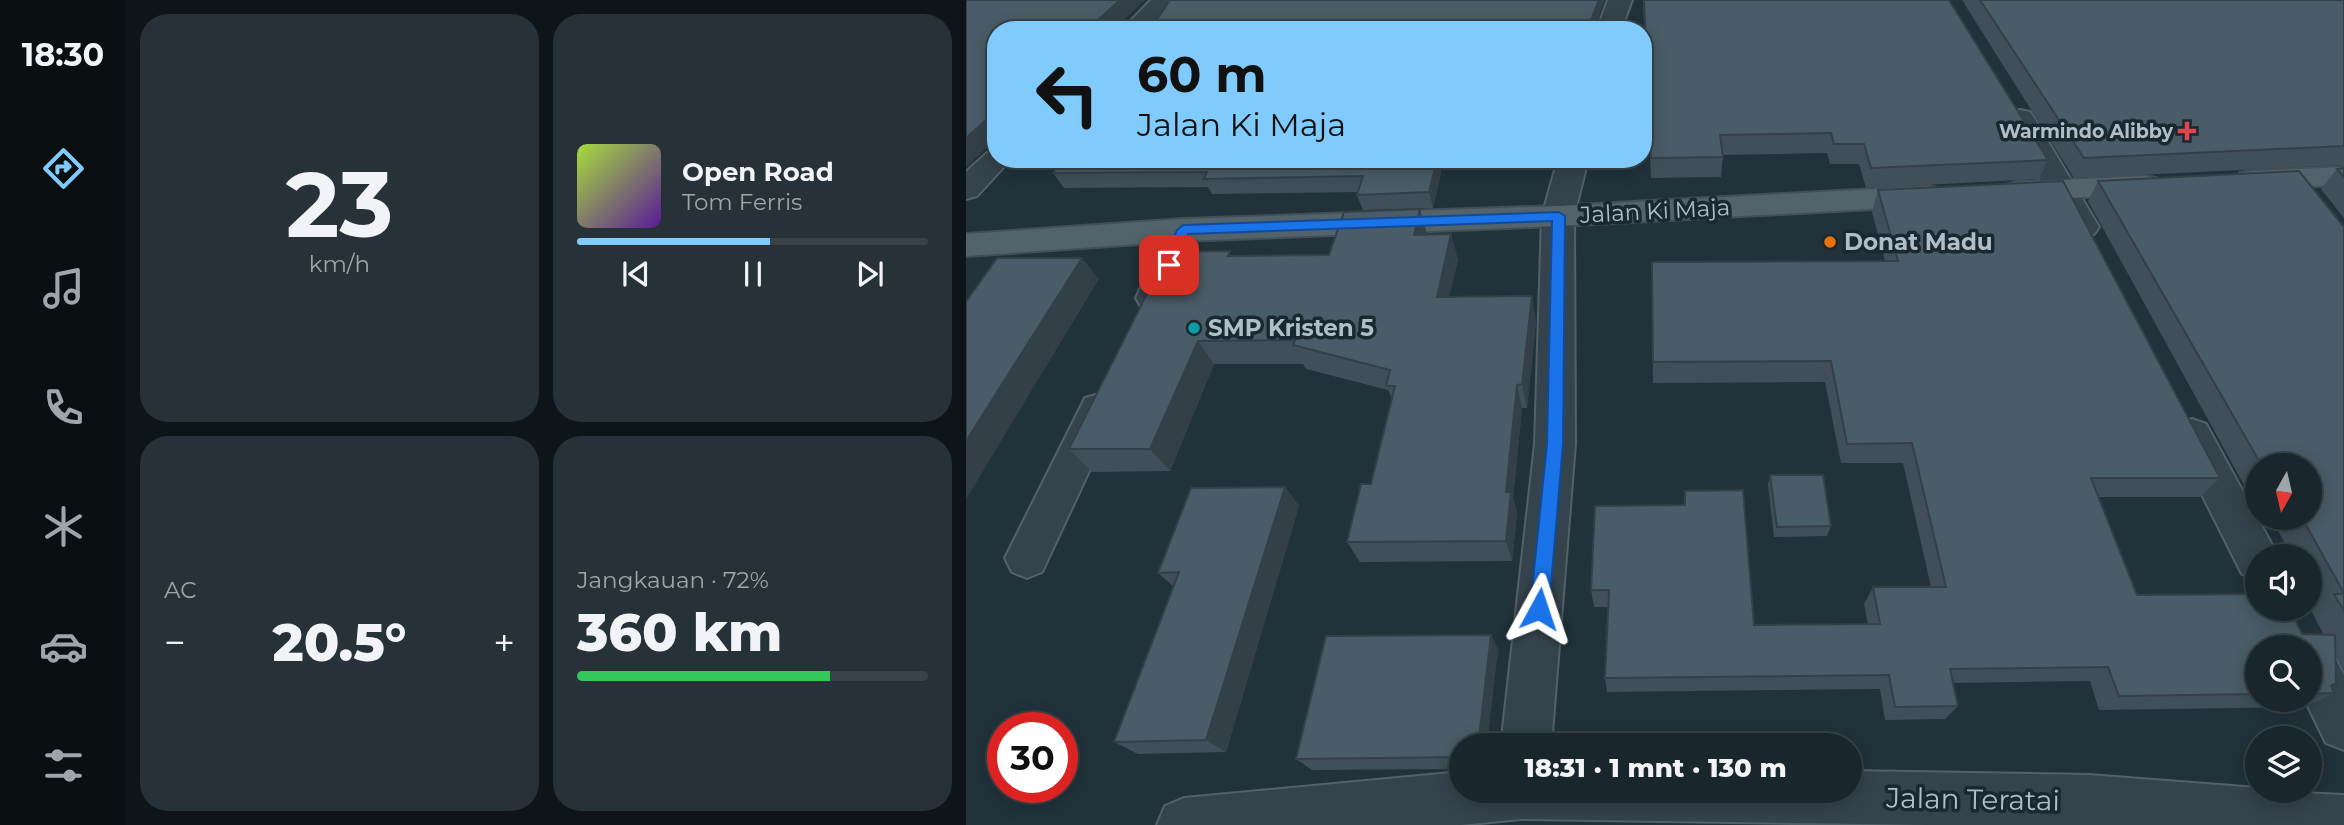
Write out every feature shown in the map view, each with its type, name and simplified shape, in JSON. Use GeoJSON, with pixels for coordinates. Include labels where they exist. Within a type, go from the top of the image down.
{"type":"FeatureCollection","features":[{"type":"Feature","properties":{"kind":"main road"},"geometry":{"type":"LineString","coordinates":[[2225,182],[2344,176]]}},
{"type":"Feature","properties":{"kind":"main road"},"geometry":{"type":"LineString","coordinates":[[1995,193],[2171,184]]}},
{"type":"Feature","properties":{"kind":"main road","name":"Jalan Ki Maja"},"geometry":{"type":"LineString","coordinates":[[966,245],[1183,230],[1559,216],[1954,195]]}},
{"type":"Feature","properties":{"kind":"street"},"geometry":{"type":"LineString","coordinates":[[1143,21],[1165,0]]}},
{"type":"Feature","properties":{"kind":"street"},"geometry":{"type":"LineString","coordinates":[[1612,21],[1620,0]]}},
{"type":"Feature","properties":{"kind":"street"},"geometry":{"type":"LineString","coordinates":[[2005,95],[2063,189],[2095,251]]}},
{"type":"Feature","properties":{"kind":"street"},"geometry":{"type":"LineString","coordinates":[[966,189],[988,168]]}},
{"type":"Feature","properties":{"kind":"street"},"geometry":{"type":"LineString","coordinates":[[1527,733],[1555,444],[1559,216],[1571,168]]}},
{"type":"Feature","properties":{"kind":"street"},"geometry":{"type":"LineString","coordinates":[[2292,178],[2318,210]]}},
{"type":"Feature","properties":{"kind":"street"},"geometry":{"type":"LineString","coordinates":[[1139,326],[1183,230]]}},
{"type":"Feature","properties":{"kind":"street"},"geometry":{"type":"LineString","coordinates":[[1027,558],[1116,375]]}},
{"type":"Feature","properties":{"kind":"street"},"geometry":{"type":"LineString","coordinates":[[2173,399],[2250,544]]}},
{"type":"Feature","properties":{"kind":"street"},"geometry":{"type":"LineString","coordinates":[[2322,683],[2344,725]]}},
{"type":"Feature","properties":{"kind":"street","name":"Jalan Teratai"},"geometry":{"type":"LineString","coordinates":[[1184,825],[1449,797]]}},
{"type":"Feature","properties":{"kind":"street","name":"Jalan Teratai"},"geometry":{"type":"LineString","coordinates":[[1855,803],[2344,822]]}},
{"type":"Feature","properties":{"kind":"building"},"geometry":{"type":"Polygon","coordinates":[[[966,0],[1120,0],[1097,21],[987,21],[987,119],[966,138],[966,0]]]}},
{"type":"Feature","properties":{"kind":"building"},"geometry":{"type":"Polygon","coordinates":[[[1170,0],[1599,0],[1591,21],[1156,21],[1170,0]]]}},
{"type":"Feature","properties":{"kind":"building"},"geometry":{"type":"Polygon","coordinates":[[[1644,0],[1949,0],[2048,160],[1871,168],[1864,144],[1834,144],[1831,133],[1720,135],[1723,157],[1652,158],[1652,21],[1645,21],[1644,0]]]}},
{"type":"Feature","properties":{"kind":"building"},"geometry":{"type":"Polygon","coordinates":[[[1980,0],[2344,0],[2344,146],[2084,158],[1980,0]]]}},
{"type":"Feature","properties":{"kind":"building"},"geometry":{"type":"Polygon","coordinates":[[[1056,168],[1435,168],[1429,192],[1357,195],[1363,176],[1204,179],[1207,172],[1053,173],[1056,168]]]}},
{"type":"Feature","properties":{"kind":"building"},"geometry":{"type":"Polygon","coordinates":[[[2344,168],[2344,177],[2337,169],[2344,168]]]}},
{"type":"Feature","properties":{"kind":"building"},"geometry":{"type":"Polygon","coordinates":[[[2299,171],[2344,227],[2344,593],[2322,554],[2322,544],[2317,544],[2309,530],[2322,530],[2322,453],[2255,453],[2098,181],[2299,171]]]}},
{"type":"Feature","properties":{"kind":"building"},"geometry":{"type":"Polygon","coordinates":[[[2063,181],[2220,478],[2091,478],[2137,595],[2245,594],[2245,621],[2296,621],[2302,634],[2335,635],[2336,683],[2331,686],[2334,693],[2322,694],[2322,635],[2245,635],[2245,694],[2119,696],[2108,667],[1950,669],[1958,706],[1895,707],[1889,675],[1605,678],[1609,590],[1591,590],[1595,506],[1685,505],[1685,491],[1743,490],[1754,625],[1880,624],[1873,587],[1946,587],[1912,443],[1847,444],[1831,361],[1653,362],[1652,262],[1898,261],[1878,190],[2063,181]]]}},
{"type":"Feature","properties":{"kind":"building"},"geometry":{"type":"Polygon","coordinates":[[[1420,209],[1414,235],[1451,234],[1437,297],[1532,296],[1522,384],[1517,385],[1506,492],[1511,492],[1506,541],[1347,542],[1361,484],[1371,484],[1395,386],[1386,386],[1390,370],[1293,345],[1295,340],[1198,341],[1150,449],[1069,449],[1168,252],[1230,251],[1228,256],[1329,255],[1344,212],[1420,209]]]}},
{"type":"Feature","properties":{"kind":"building"},"geometry":{"type":"Polygon","coordinates":[[[997,258],[1082,258],[966,441],[966,302],[997,258]]]}},
{"type":"Feature","properties":{"kind":"building"},"geometry":{"type":"Polygon","coordinates":[[[1770,475],[1823,475],[1831,526],[1777,527],[1770,475]]]}},
{"type":"Feature","properties":{"kind":"building"},"geometry":{"type":"Polygon","coordinates":[[[1285,487],[1206,740],[1114,742],[1179,572],[1158,573],[1191,488],[1285,487]]]}},
{"type":"Feature","properties":{"kind":"building"},"geometry":{"type":"Polygon","coordinates":[[[2334,594],[2344,594],[2344,611],[2334,594]]]}},
{"type":"Feature","properties":{"kind":"building"},"geometry":{"type":"Polygon","coordinates":[[[1491,635],[1480,733],[1449,733],[1449,757],[1296,759],[1326,636],[1491,635]]]}},
{"type":"Feature","properties":{"kind":"place","name":"Warmindo Alibby"},"geometry":{"type":"Point","coordinates":[2187,131]}},
{"type":"Feature","properties":{"kind":"place","name":"Donat Madu"},"geometry":{"type":"Point","coordinates":[1830,242]}},
{"type":"Feature","properties":{"kind":"place","name":"SMP Kristen 5"},"geometry":{"type":"Point","coordinates":[1194,328]}},
{"type":"Feature","properties":{"kind":"route"},"geometry":{"type":"LineString","coordinates":[[1169,265],[1183,230],[1559,216],[1555,444],[1539,609]]}}]}
